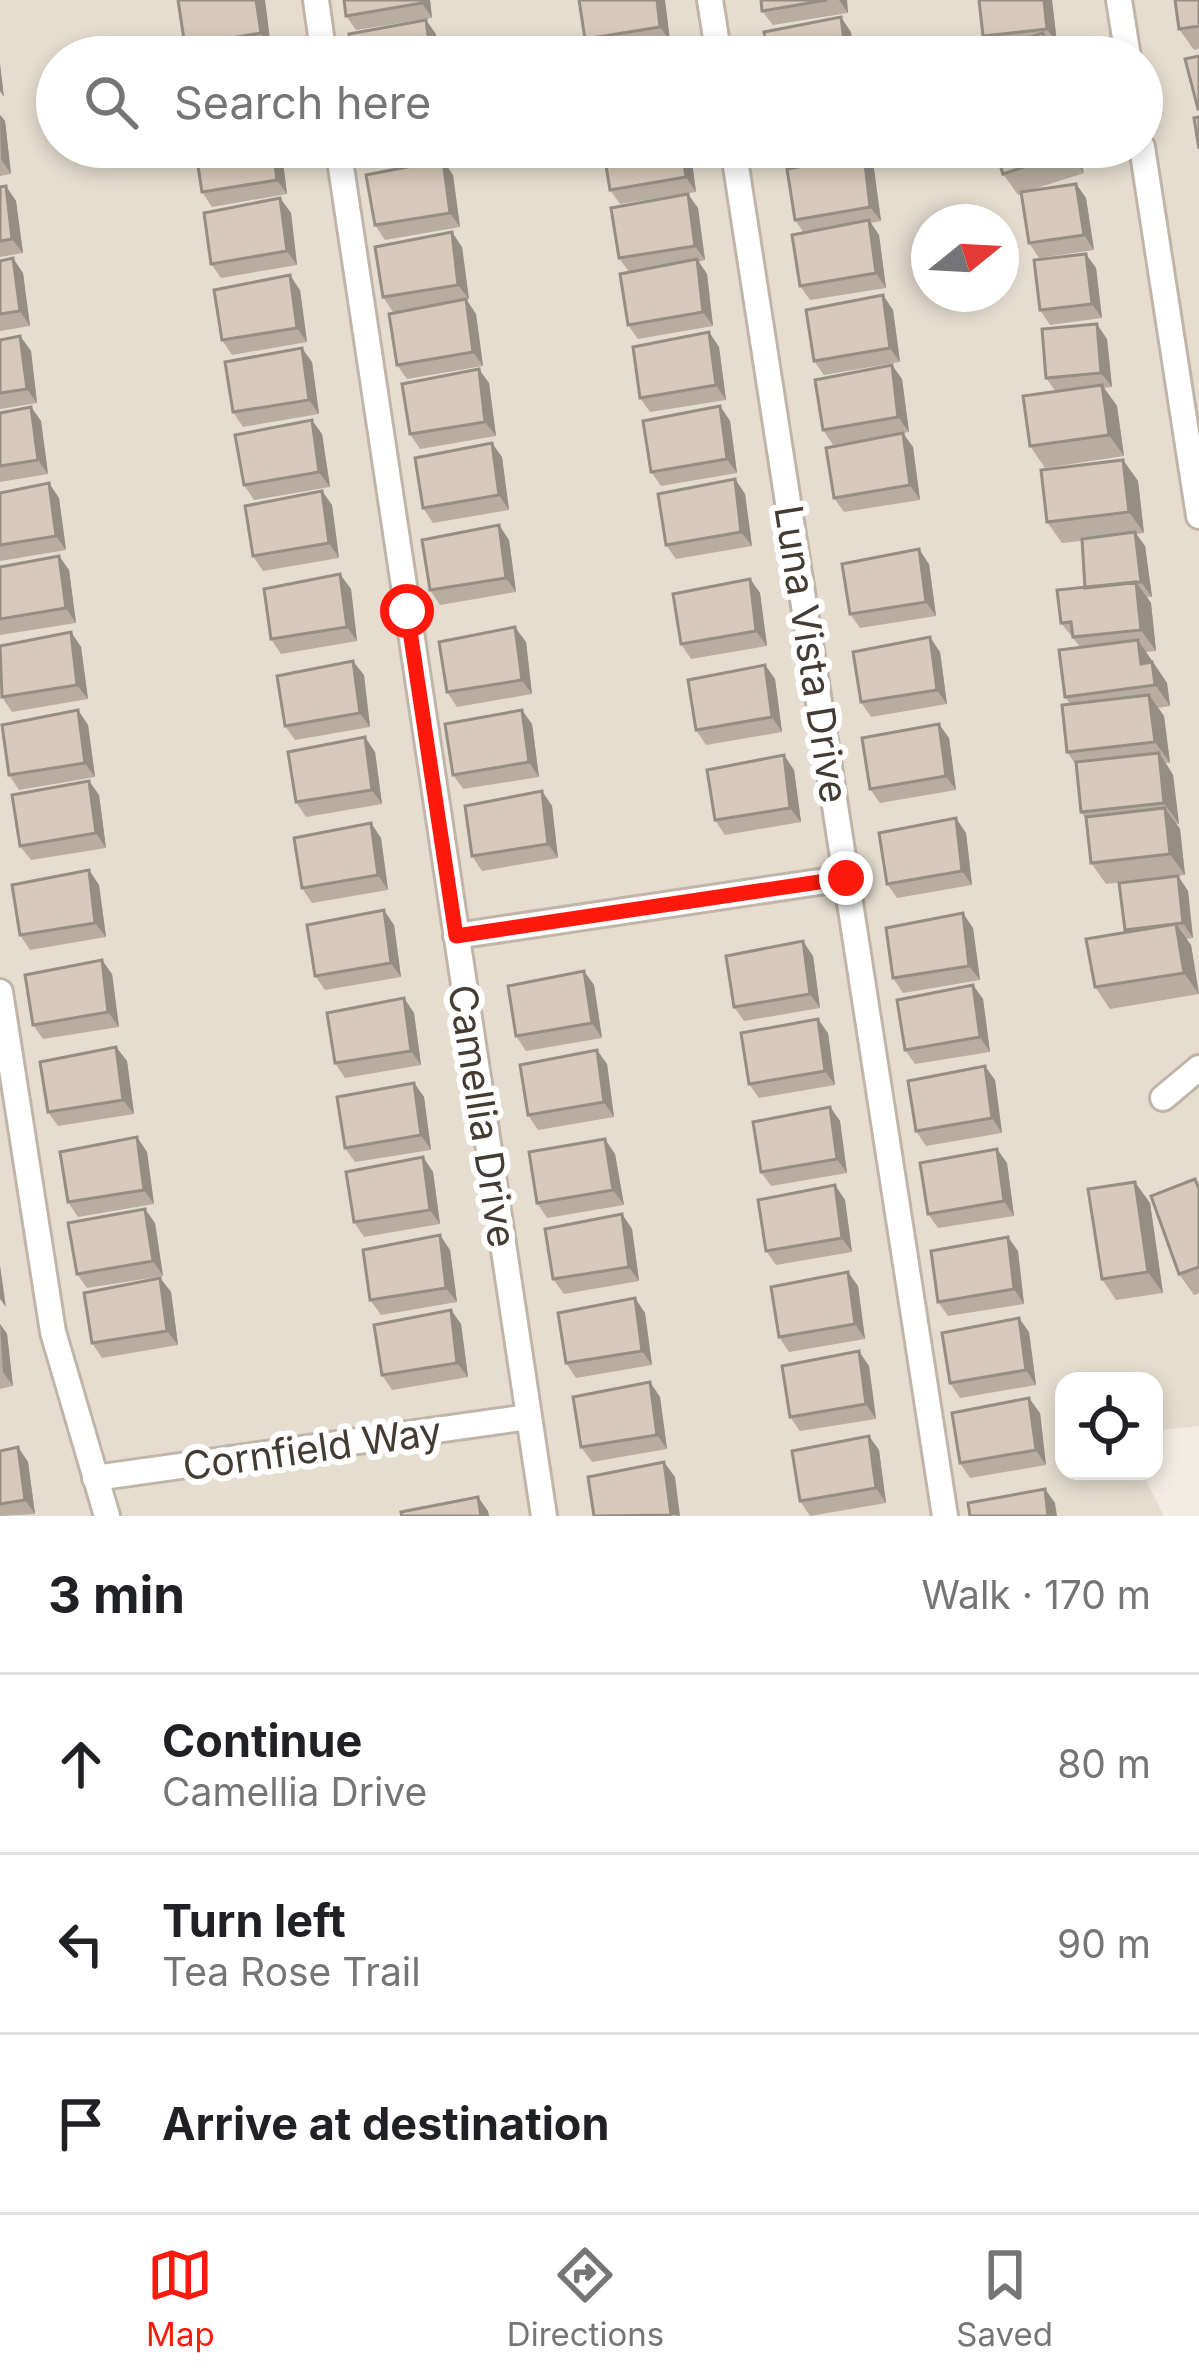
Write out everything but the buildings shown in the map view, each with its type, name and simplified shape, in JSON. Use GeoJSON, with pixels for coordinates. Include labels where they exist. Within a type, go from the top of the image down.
{"type":"FeatureCollection","features":[{"type":"Feature","properties":{"kind":"street"},"geometry":{"type":"LineString","coordinates":[[316,0],[321,36]]}},
{"type":"Feature","properties":{"kind":"street"},"geometry":{"type":"LineString","coordinates":[[710,0],[716,36]]}},
{"type":"Feature","properties":{"kind":"street"},"geometry":{"type":"LineString","coordinates":[[1119,0],[1125,36]]}},
{"type":"Feature","properties":{"kind":"street","name":"Camellia Drive"},"geometry":{"type":"LineString","coordinates":[[341,168],[544,1516]]}},
{"type":"Feature","properties":{"kind":"street","name":"Luna Vista Drive"},"geometry":{"type":"LineString","coordinates":[[736,168],[945,1516]]}},
{"type":"Feature","properties":{"kind":"street"},"geometry":{"type":"LineString","coordinates":[[1145,168],[1199,516]]}},
{"type":"Feature","properties":{"kind":"street"},"geometry":{"type":"LineString","coordinates":[[456,936],[846,878]]}},
{"type":"Feature","properties":{"kind":"street"},"geometry":{"type":"LineString","coordinates":[[0,992],[53,1332],[107,1516]]}},
{"type":"Feature","properties":{"kind":"street"},"geometry":{"type":"LineString","coordinates":[[1162,1098],[1199,1068]]}},
{"type":"Feature","properties":{"kind":"street","name":"Cornfield Way"},"geometry":{"type":"LineString","coordinates":[[95,1478],[528,1417]]}},
{"type":"Feature","properties":{"kind":"shaded area"},"geometry":{"type":"Polygon","coordinates":[[[0,0],[1199,0],[1199,1426],[1163,1430],[1163,1372],[1055,1372],[1055,1480],[1146,1480],[1164,1516],[0,1516],[0,0]]]}},
{"type":"Feature","properties":{"kind":"route"},"geometry":{"type":"LineString","coordinates":[[407,611],[456,936],[846,878]]}}]}
